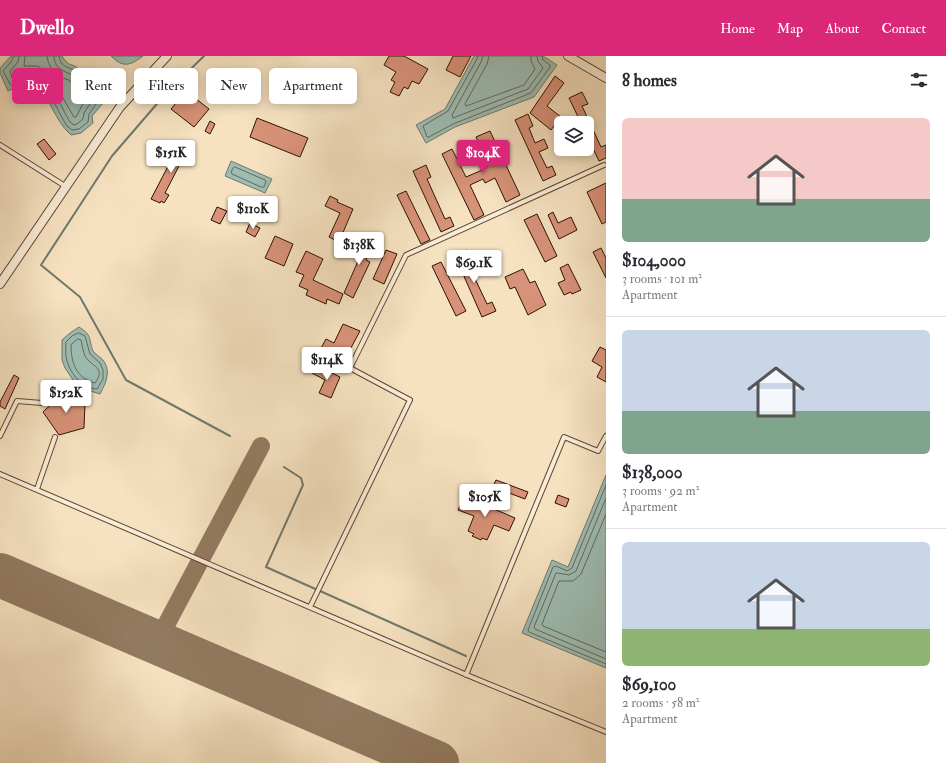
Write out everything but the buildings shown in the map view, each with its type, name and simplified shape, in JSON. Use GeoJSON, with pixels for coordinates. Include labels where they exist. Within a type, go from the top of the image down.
{"type":"FeatureCollection","features":[{"type":"Feature","properties":{"kind":"street"},"geometry":{"type":"LineString","coordinates":[[0,284],[120,107],[167,56]]}},
{"type":"Feature","properties":{"kind":"street"},"geometry":{"type":"LineString","coordinates":[[568,56],[606,78]]}},
{"type":"Feature","properties":{"kind":"lane"},"geometry":{"type":"LineString","coordinates":[[0,146],[65,186]]}},
{"type":"Feature","properties":{"kind":"lane"},"geometry":{"type":"LineString","coordinates":[[310,607],[410,400],[350,368],[406,255],[604,165]]}},
{"type":"Feature","properties":{"kind":"lane"},"geometry":{"type":"LineString","coordinates":[[0,436],[17,401],[42,403]]}},
{"type":"Feature","properties":{"kind":"lane"},"geometry":{"type":"LineString","coordinates":[[466,675],[564,436],[598,451],[606,436]]}},
{"type":"Feature","properties":{"kind":"lane"},"geometry":{"type":"LineString","coordinates":[[37,489],[55,437]]}},
{"type":"Feature","properties":{"kind":"lane"},"geometry":{"type":"LineString","coordinates":[[0,474],[466,675],[606,732]]}},
{"type":"Feature","properties":{"kind":"water"},"geometry":{"type":"Polygon","coordinates":[[[11,56],[62,56],[68,64],[77,68],[71,68],[71,104],[102,104],[92,116],[93,123],[81,133],[71,135],[60,122],[49,104],[63,104],[63,68],[12,68],[12,89],[8,91],[0,73],[0,68],[11,56]]]}},
{"type":"Feature","properties":{"kind":"water"},"geometry":{"type":"Polygon","coordinates":[[[111,56],[143,56],[130,64],[123,64],[111,56]]]}},
{"type":"Feature","properties":{"kind":"water"},"geometry":{"type":"Polygon","coordinates":[[[474,56],[543,56],[557,65],[534,97],[455,127],[426,143],[416,125],[445,109],[474,56]]]}},
{"type":"Feature","properties":{"kind":"water"},"geometry":{"type":"Polygon","coordinates":[[[231,161],[272,179],[265,193],[225,176],[231,161]]]}},
{"type":"Feature","properties":{"kind":"water"},"geometry":{"type":"Polygon","coordinates":[[[79,327],[88,335],[93,351],[102,359],[107,368],[106,381],[100,394],[78,387],[65,368],[62,360],[62,340],[79,327]]]}},
{"type":"Feature","properties":{"kind":"water"},"geometry":{"type":"Polygon","coordinates":[[[606,475],[606,668],[522,633],[552,560],[568,567],[606,475]]]}},
{"type":"Feature","properties":{"kind":"waterway"},"geometry":{"type":"LineString","coordinates":[[204,56],[168,91],[112,156],[41,265],[80,297],[126,380],[230,436]]}},
{"type":"Feature","properties":{"kind":"waterway"},"geometry":{"type":"LineString","coordinates":[[284,467],[301,478],[303,485],[266,567],[466,656]]}},
{"type":"Feature","properties":{"kind":"taxiway"},"geometry":{"type":"LineString","coordinates":[[157,642],[261,446]]}},
{"type":"Feature","properties":{"kind":"runway"},"geometry":{"type":"LineString","coordinates":[[0,575],[437,763]]}}]}
